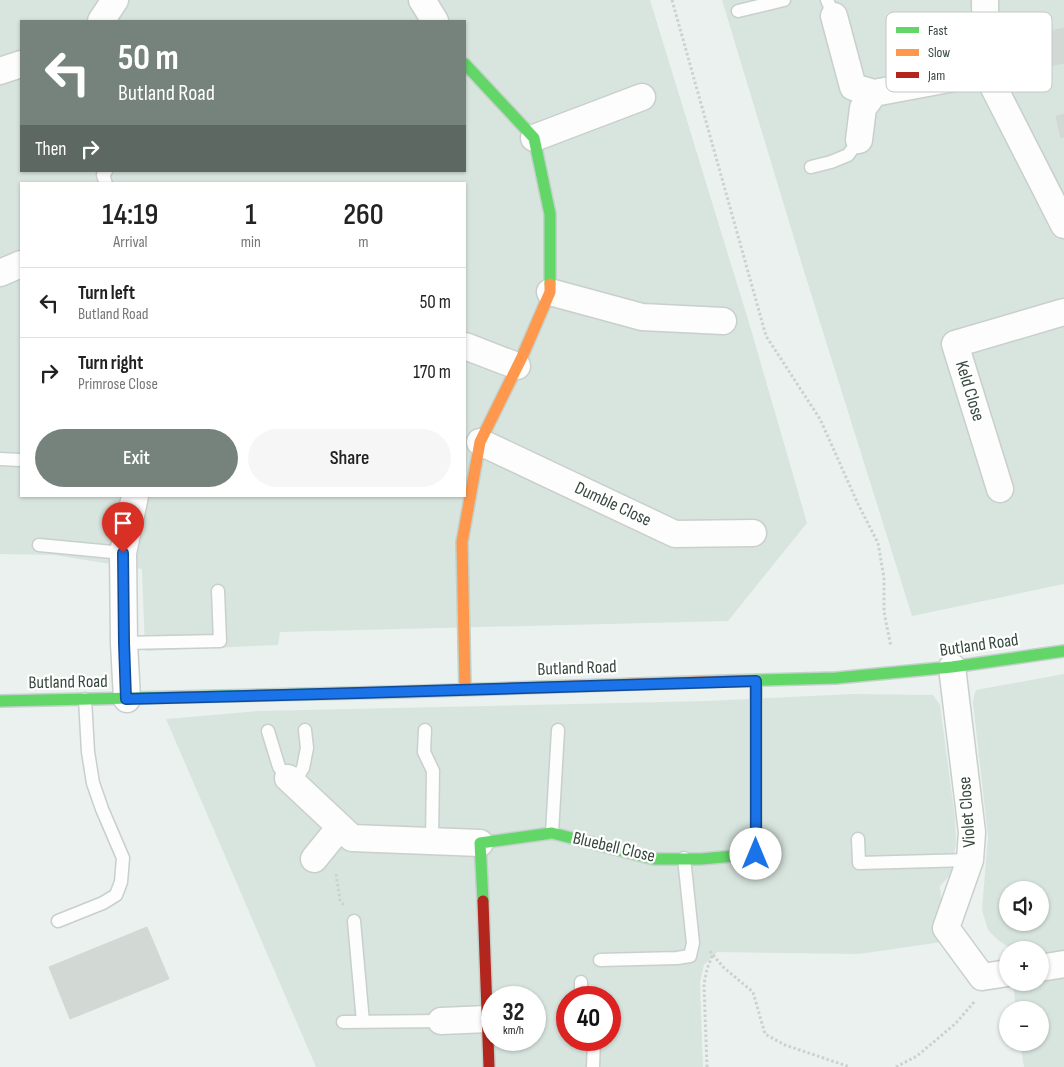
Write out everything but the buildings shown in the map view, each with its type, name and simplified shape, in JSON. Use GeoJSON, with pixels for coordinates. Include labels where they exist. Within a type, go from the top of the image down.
{"type":"FeatureCollection","features":[{"type":"Feature","properties":{"kind":"street"},"geometry":{"type":"LineString","coordinates":[[102,20],[115,0]]}},
{"type":"Feature","properties":{"kind":"street"},"geometry":{"type":"LineString","coordinates":[[422,0],[434,20]]}},
{"type":"Feature","properties":{"kind":"street"},"geometry":{"type":"LineString","coordinates":[[830,8],[853,87],[874,93],[886,91]]}},
{"type":"Feature","properties":{"kind":"street"},"geometry":{"type":"LineString","coordinates":[[0,71],[20,64]]}},
{"type":"Feature","properties":{"kind":"street"},"geometry":{"type":"LineString","coordinates":[[465,690],[462,542],[480,442],[518,366],[550,292],[550,214],[534,138],[466,65]]}},
{"type":"Feature","properties":{"kind":"street"},"geometry":{"type":"LineString","coordinates":[[996,92],[1064,226]]}},
{"type":"Feature","properties":{"kind":"street"},"geometry":{"type":"LineString","coordinates":[[859,140],[863,108],[874,93]]}},
{"type":"Feature","properties":{"kind":"street"},"geometry":{"type":"LineString","coordinates":[[534,138],[642,97]]}},
{"type":"Feature","properties":{"kind":"street"},"geometry":{"type":"LineString","coordinates":[[0,273],[20,264]]}},
{"type":"Feature","properties":{"kind":"street"},"geometry":{"type":"LineString","coordinates":[[550,292],[642,317],[723,321]]}},
{"type":"Feature","properties":{"kind":"street","name":"Keld Close"},"geometry":{"type":"LineString","coordinates":[[1000,490],[955,344],[1064,312]]}},
{"type":"Feature","properties":{"kind":"street"},"geometry":{"type":"LineString","coordinates":[[466,346],[518,366]]}},
{"type":"Feature","properties":{"kind":"street","name":"Dumble Close"},"geometry":{"type":"LineString","coordinates":[[480,442],[675,534],[753,533]]}},
{"type":"Feature","properties":{"kind":"street"},"geometry":{"type":"LineString","coordinates":[[126,699],[123,553],[135,497]]}},
{"type":"Feature","properties":{"kind":"street","name":"Butland Road"},"geometry":{"type":"LineString","coordinates":[[0,701],[465,690],[836,678],[952,667],[1064,651]]}},
{"type":"Feature","properties":{"kind":"street","name":"Violet Close"},"geometry":{"type":"LineString","coordinates":[[952,667],[972,832],[970,860],[946,928],[995,975]]}},
{"type":"Feature","properties":{"kind":"street","name":"Bluebell Close"},"geometry":{"type":"LineString","coordinates":[[291,781],[327,842],[352,838],[480,843],[552,833],[654,859],[701,859],[756,854],[756,681]]}},
{"type":"Feature","properties":{"kind":"street"},"geometry":{"type":"LineString","coordinates":[[480,843],[486,986]]}},
{"type":"Feature","properties":{"kind":"street"},"geometry":{"type":"LineString","coordinates":[[1049,966],[1064,964]]}},
{"type":"Feature","properties":{"kind":"street"},"geometry":{"type":"LineString","coordinates":[[441,1020],[481,1019]]}},
{"type":"Feature","properties":{"kind":"street"},"geometry":{"type":"LineString","coordinates":[[489,1051],[489,1067]]}},
{"type":"Feature","properties":{"kind":"lane"},"geometry":{"type":"LineString","coordinates":[[738,11],[784,0]]}},
{"type":"Feature","properties":{"kind":"lane"},"geometry":{"type":"LineString","coordinates":[[811,168],[848,155],[859,140]]}},
{"type":"Feature","properties":{"kind":"lane"},"geometry":{"type":"LineString","coordinates":[[0,459],[20,460]]}},
{"type":"Feature","properties":{"kind":"lane"},"geometry":{"type":"LineString","coordinates":[[39,545],[123,553]]}},
{"type":"Feature","properties":{"kind":"lane"},"geometry":{"type":"LineString","coordinates":[[124,643],[220,641],[218,591]]}},
{"type":"Feature","properties":{"kind":"lane"},"geometry":{"type":"LineString","coordinates":[[58,921],[103,903],[116,895],[121,882],[123,858],[93,784],[88,752],[85,699]]}},
{"type":"Feature","properties":{"kind":"lane"},"geometry":{"type":"LineString","coordinates":[[268,731],[279,767],[291,781],[303,768],[307,748],[305,730]]}},
{"type":"Feature","properties":{"kind":"lane"},"geometry":{"type":"LineString","coordinates":[[425,730],[424,752],[432,771],[432,841]]}},
{"type":"Feature","properties":{"kind":"lane"},"geometry":{"type":"LineString","coordinates":[[552,833],[558,730]]}},
{"type":"Feature","properties":{"kind":"lane"},"geometry":{"type":"LineString","coordinates":[[858,839],[860,864],[970,860]]}},
{"type":"Feature","properties":{"kind":"lane"},"geometry":{"type":"LineString","coordinates":[[600,960],[690,956],[693,943],[684,858]]}},
{"type":"Feature","properties":{"kind":"lane"},"geometry":{"type":"LineString","coordinates":[[354,921],[362,1022]]}},
{"type":"Feature","properties":{"kind":"lane"},"geometry":{"type":"LineString","coordinates":[[343,1022],[441,1020]]}},
{"type":"Feature","properties":{"kind":"lane"},"geometry":{"type":"LineString","coordinates":[[593,1067],[594,1051]]}},
{"type":"Feature","properties":{"kind":"path"},"geometry":{"type":"LineString","coordinates":[[672,0],[766,336],[820,419],[858,504],[878,543],[884,578],[884,612],[892,650]]}},
{"type":"Feature","properties":{"kind":"path"},"geometry":{"type":"LineString","coordinates":[[327,842],[333,858],[340,900],[354,921]]}},
{"type":"Feature","properties":{"kind":"path"},"geometry":{"type":"LineString","coordinates":[[708,949],[723,967],[753,992],[765,1034],[785,1045],[850,1067]]}},
{"type":"Feature","properties":{"kind":"path"},"geometry":{"type":"LineString","coordinates":[[707,1067],[704,984],[706,969],[713,954]]}},
{"type":"Feature","properties":{"kind":"path"},"geometry":{"type":"LineString","coordinates":[[896,1067],[917,1056],[955,1024],[995,975]]}},
{"type":"Feature","properties":{"kind":"shaded area"},"geometry":{"type":"Polygon","coordinates":[[[0,0],[650,0],[750,326],[807,523],[728,621],[280,632],[278,645],[145,651],[142,569],[54,555],[0,554],[0,0]]]}},
{"type":"Feature","properties":{"kind":"shaded area"},"geometry":{"type":"Polygon","coordinates":[[[722,0],[1064,0],[1064,584],[912,616],[803,268],[722,0]]]}},
{"type":"Feature","properties":{"kind":"shaded area"},"geometry":{"type":"Polygon","coordinates":[[[1064,674],[1064,1067],[1024,1067],[1021,1051],[1049,1051],[1049,1001],[1015,1001],[1014,991],[1049,991],[1049,941],[999,941],[988,930],[982,910],[988,836],[973,703],[976,690],[1064,674]]]}},
{"type":"Feature","properties":{"kind":"shaded area"},"geometry":{"type":"Polygon","coordinates":[[[853,694],[933,695],[940,705],[955,818],[956,843],[951,874],[940,886],[944,935],[949,941],[859,954],[717,952],[704,965],[700,982],[703,1067],[316,1067],[166,719],[258,711],[706,701],[853,694]]]}},
{"type":"Feature","properties":{"kind":"traffic: fast"},"geometry":{"type":"LineString","coordinates":[[466,65],[534,138],[550,214],[550,284]]}},
{"type":"Feature","properties":{"kind":"traffic: fast"},"geometry":{"type":"LineString","coordinates":[[727,681],[836,678],[952,667],[1064,651]]}},
{"type":"Feature","properties":{"kind":"traffic: fast"},"geometry":{"type":"LineString","coordinates":[[0,701],[398,692]]}},
{"type":"Feature","properties":{"kind":"traffic: fast"},"geometry":{"type":"LineString","coordinates":[[483,901],[480,843],[552,833],[654,859],[701,859],[756,854],[756,851]]}},
{"type":"Feature","properties":{"kind":"traffic: slow"},"geometry":{"type":"LineString","coordinates":[[465,689],[462,542],[480,442],[522,357],[550,292],[550,284]]}},
{"type":"Feature","properties":{"kind":"traffic: slow"},"geometry":{"type":"LineString","coordinates":[[398,692],[727,681]]}},
{"type":"Feature","properties":{"kind":"traffic: jam"},"geometry":{"type":"LineString","coordinates":[[756,681],[756,851]]}},
{"type":"Feature","properties":{"kind":"traffic: jam"},"geometry":{"type":"LineString","coordinates":[[483,901],[489,1067]]}},
{"type":"Feature","properties":{"kind":"route"},"geometry":{"type":"LineString","coordinates":[[123,553],[126,699],[756,681],[756,854]]}}]}
